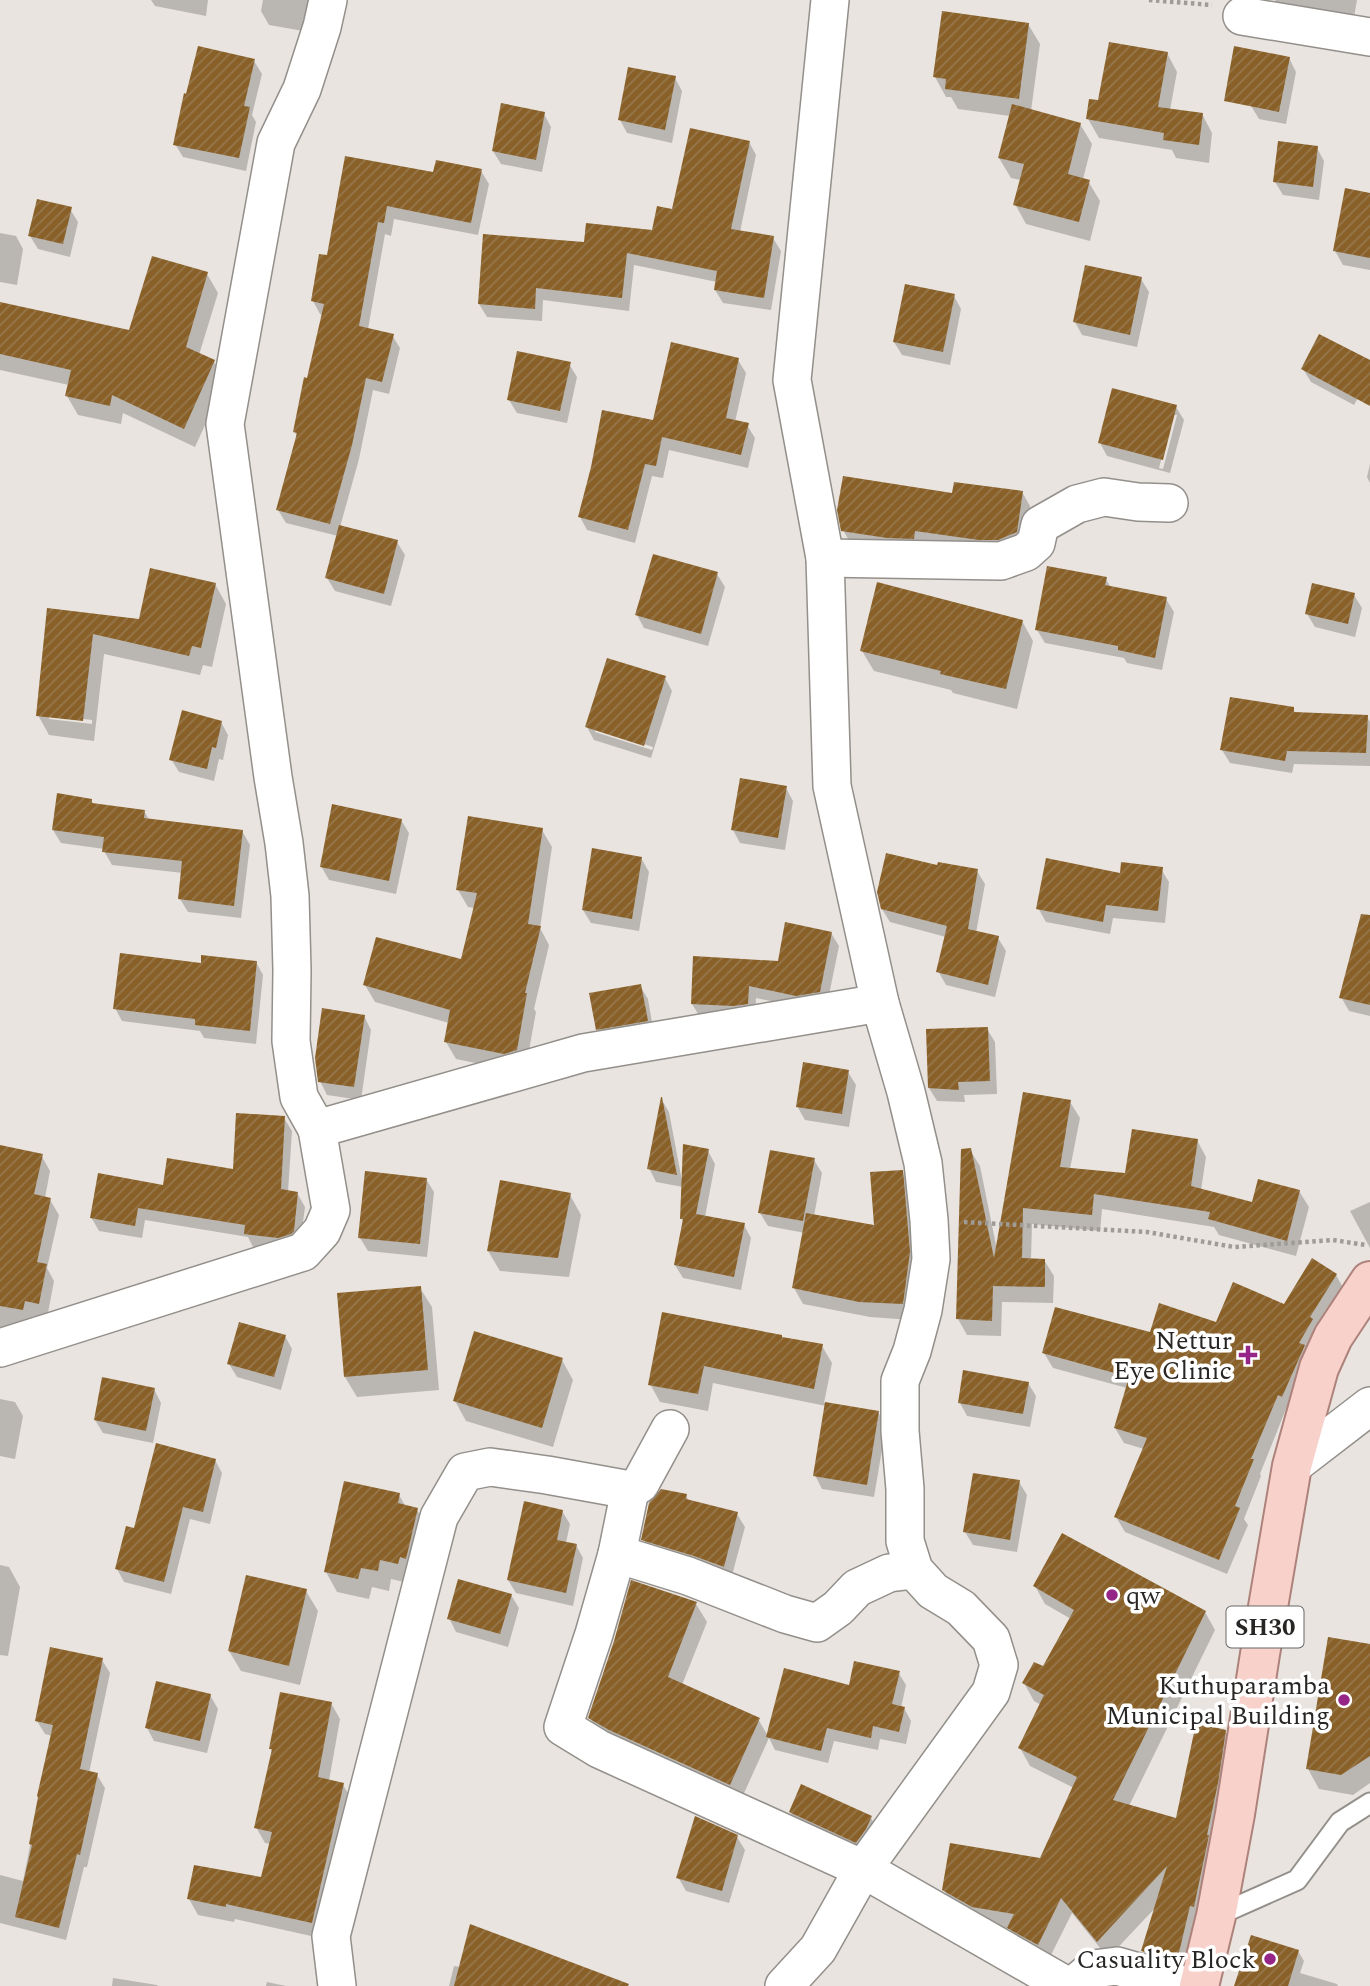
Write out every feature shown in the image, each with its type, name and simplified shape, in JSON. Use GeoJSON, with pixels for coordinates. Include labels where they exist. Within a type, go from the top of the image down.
{"type":"FeatureCollection","features":[{"type":"Feature","properties":{"kind":"main road","name":"SH30"},"geometry":{"type":"LineString","coordinates":[[1199,1986],[1216,1916],[1235,1814],[1292,1466],[1319,1368],[1333,1337],[1370,1281]]}},
{"type":"Feature","properties":{"kind":"street"},"geometry":{"type":"LineString","coordinates":[[0,1348],[303,1252],[322,1231],[331,1210],[317,1129],[299,1097],[290,1041],[292,971],[285,843],[272,777],[225,424],[276,143],[302,89],[328,0]]}},
{"type":"Feature","properties":{"kind":"street"},"geometry":{"type":"LineString","coordinates":[[784,1986],[818,1949],[863,1869],[991,1692],[999,1665],[991,1639],[961,1608],[933,1591],[914,1570],[905,1541],[900,1381],[923,1310],[931,1259],[929,1220],[923,1163],[880,1003],[832,786],[825,558],[792,380],[830,0]]}},
{"type":"Feature","properties":{"kind":"street"},"geometry":{"type":"LineString","coordinates":[[1242,16],[1370,37]]}},
{"type":"Feature","properties":{"kind":"street"},"geometry":{"type":"LineString","coordinates":[[825,558],[1000,561],[1026,552],[1036,543],[1040,525],[1077,504],[1104,496],[1138,502],[1169,503]]}},
{"type":"Feature","properties":{"kind":"street"},"geometry":{"type":"LineString","coordinates":[[317,1129],[583,1053],[880,1003]]}},
{"type":"Feature","properties":{"kind":"street"},"geometry":{"type":"LineString","coordinates":[[1292,1466],[1370,1406]]}},
{"type":"Feature","properties":{"kind":"street"},"geometry":{"type":"LineString","coordinates":[[670,1429],[640,1483],[630,1490],[617,1554],[563,1727],[599,1749],[863,1869],[1067,1986]]}},
{"type":"Feature","properties":{"kind":"street"},"geometry":{"type":"LineString","coordinates":[[337,1986],[331,1936],[439,1517],[465,1472],[490,1467],[630,1490]]}},
{"type":"Feature","properties":{"kind":"street"},"geometry":{"type":"LineString","coordinates":[[617,1554],[688,1576],[785,1614],[817,1623],[838,1608],[857,1588],[889,1573],[914,1570]]}},
{"type":"Feature","properties":{"kind":"street"},"geometry":{"type":"LineString","coordinates":[[1073,1986],[1093,1969],[1117,1966],[1186,1986]]}},
{"type":"Feature","properties":{"kind":"lane"},"geometry":{"type":"LineString","coordinates":[[1216,1916],[1297,1880],[1340,1822],[1370,1803]]}},
{"type":"Feature","properties":{"kind":"path"},"geometry":{"type":"LineString","coordinates":[[1149,0],[1221,6],[1242,16]]}},
{"type":"Feature","properties":{"kind":"path"},"geometry":{"type":"LineString","coordinates":[[929,1220],[1147,1232],[1234,1247],[1333,1240],[1370,1245]]}},
{"type":"Feature","properties":{"kind":"building"},"geometry":{"type":"Polygon","coordinates":[[[942,11],[1029,23],[1019,99],[945,89],[946,79],[933,77],[942,11]]]}},
{"type":"Feature","properties":{"kind":"building"},"geometry":{"type":"Polygon","coordinates":[[[1109,42],[1168,52],[1158,107],[1203,113],[1199,145],[1163,140],[1164,133],[1086,119],[1089,99],[1098,100],[1109,42]]]}},
{"type":"Feature","properties":{"kind":"building"},"geometry":{"type":"Polygon","coordinates":[[[198,46],[255,59],[244,106],[250,107],[239,158],[173,145],[198,46]]]}},
{"type":"Feature","properties":{"kind":"building"},"geometry":{"type":"Polygon","coordinates":[[[1234,46],[1290,57],[1279,112],[1224,101],[1234,46]]]}},
{"type":"Feature","properties":{"kind":"building"},"geometry":{"type":"Polygon","coordinates":[[[628,67],[676,76],[665,130],[618,120],[628,67]]]}},
{"type":"Feature","properties":{"kind":"building"},"geometry":{"type":"Polygon","coordinates":[[[501,103],[545,112],[536,160],[492,151],[501,103]]]}},
{"type":"Feature","properties":{"kind":"building"},"geometry":{"type":"Polygon","coordinates":[[[1012,104],[1081,123],[1068,174],[1090,180],[1079,222],[1013,205],[1024,164],[998,158],[1012,104]]]}},
{"type":"Feature","properties":{"kind":"building"},"geometry":{"type":"Polygon","coordinates":[[[690,128],[750,141],[731,229],[774,236],[764,298],[714,290],[717,271],[627,253],[622,298],[536,288],[535,309],[478,304],[483,234],[584,242],[586,223],[652,230],[657,206],[672,209],[690,128]]]}},
{"type":"Feature","properties":{"kind":"building"},"geometry":{"type":"Polygon","coordinates":[[[1278,141],[1318,146],[1313,187],[1273,182],[1278,141]]]}},
{"type":"Feature","properties":{"kind":"building"},"geometry":{"type":"Polygon","coordinates":[[[345,156],[433,172],[436,160],[482,169],[471,223],[387,206],[384,223],[378,222],[359,326],[394,334],[382,382],[366,378],[352,445],[330,524],[276,510],[297,433],[293,432],[304,377],[307,378],[324,304],[311,301],[319,254],[327,255],[345,156]]]}},
{"type":"Feature","properties":{"kind":"building"},"geometry":{"type":"Polygon","coordinates":[[[1345,188],[1370,193],[1370,258],[1333,251],[1345,188]]]}},
{"type":"Feature","properties":{"kind":"building"},"geometry":{"type":"Polygon","coordinates":[[[37,199],[72,207],[63,244],[28,236],[37,199]]]}},
{"type":"Feature","properties":{"kind":"building"},"geometry":{"type":"Polygon","coordinates":[[[152,256],[208,272],[186,347],[215,360],[184,429],[112,395],[110,406],[65,396],[71,370],[0,354],[0,302],[129,330],[152,256]]]}},
{"type":"Feature","properties":{"kind":"building"},"geometry":{"type":"Polygon","coordinates":[[[1085,265],[1142,277],[1130,335],[1073,322],[1085,265]]]}},
{"type":"Feature","properties":{"kind":"building"},"geometry":{"type":"Polygon","coordinates":[[[905,284],[955,294],[943,352],[893,342],[905,284]]]}},
{"type":"Feature","properties":{"kind":"building"},"geometry":{"type":"Polygon","coordinates":[[[1319,334],[1370,360],[1370,406],[1301,369],[1319,334]]]}},
{"type":"Feature","properties":{"kind":"building"},"geometry":{"type":"Polygon","coordinates":[[[671,342],[739,358],[726,418],[749,423],[741,455],[662,437],[656,466],[645,464],[628,530],[578,517],[602,410],[653,420],[671,342]]]}},
{"type":"Feature","properties":{"kind":"building"},"geometry":{"type":"Polygon","coordinates":[[[517,351],[571,362],[560,411],[507,400],[517,351]]]}},
{"type":"Feature","properties":{"kind":"building"},"geometry":{"type":"Polygon","coordinates":[[[1112,388],[1177,405],[1163,460],[1098,443],[1112,388]]]}},
{"type":"Feature","properties":{"kind":"building"},"geometry":{"type":"Polygon","coordinates":[[[843,476],[952,493],[954,482],[1023,491],[1017,532],[998,540],[979,540],[915,531],[914,539],[841,531],[837,510],[843,476]]]}},
{"type":"Feature","properties":{"kind":"building"},"geometry":{"type":"Polygon","coordinates":[[[339,525],[398,540],[384,594],[325,578],[339,525]]]}},
{"type":"Feature","properties":{"kind":"building"},"geometry":{"type":"Polygon","coordinates":[[[653,554],[718,572],[701,634],[635,615],[653,554]]]}},
{"type":"Feature","properties":{"kind":"building"},"geometry":{"type":"Polygon","coordinates":[[[1047,566],[1107,577],[1105,585],[1167,597],[1155,658],[1118,650],[1118,646],[1035,630],[1047,566]]]}},
{"type":"Feature","properties":{"kind":"building"},"geometry":{"type":"Polygon","coordinates":[[[150,568],[216,583],[201,648],[192,646],[189,656],[93,634],[83,721],[36,716],[47,608],[139,619],[150,568]]]}},
{"type":"Feature","properties":{"kind":"building"},"geometry":{"type":"Polygon","coordinates":[[[877,582],[1023,620],[1006,689],[940,674],[941,671],[860,651],[877,582]]]}},
{"type":"Feature","properties":{"kind":"building"},"geometry":{"type":"Polygon","coordinates":[[[1312,583],[1355,593],[1348,624],[1305,614],[1312,583]]]}},
{"type":"Feature","properties":{"kind":"building"},"geometry":{"type":"Polygon","coordinates":[[[607,658],[666,676],[644,746],[585,727],[607,658]]]}},
{"type":"Feature","properties":{"kind":"building"},"geometry":{"type":"Polygon","coordinates":[[[1230,697],[1294,707],[1294,712],[1368,715],[1366,753],[1287,751],[1285,761],[1220,750],[1230,697]]]}},
{"type":"Feature","properties":{"kind":"building"},"geometry":{"type":"Polygon","coordinates":[[[182,710],[222,721],[216,748],[212,747],[207,769],[169,760],[182,710]]]}},
{"type":"Feature","properties":{"kind":"building"},"geometry":{"type":"Polygon","coordinates":[[[740,778],[787,786],[778,838],[731,830],[740,778]]]}},
{"type":"Feature","properties":{"kind":"building"},"geometry":{"type":"Polygon","coordinates":[[[57,793],[92,799],[92,803],[145,810],[144,818],[243,830],[234,906],[178,899],[182,861],[102,852],[104,837],[52,830],[57,793]]]}},
{"type":"Feature","properties":{"kind":"building"},"geometry":{"type":"Polygon","coordinates":[[[332,804],[402,819],[389,881],[320,867],[332,804]]]}},
{"type":"Feature","properties":{"kind":"building"},"geometry":{"type":"Polygon","coordinates":[[[468,816],[543,828],[528,924],[541,926],[525,993],[517,1050],[504,1054],[444,1042],[450,1010],[363,985],[376,937],[461,959],[477,893],[456,890],[468,816]]]}},
{"type":"Feature","properties":{"kind":"building"},"geometry":{"type":"Polygon","coordinates":[[[592,848],[642,857],[632,919],[582,910],[592,848]]]}},
{"type":"Feature","properties":{"kind":"building"},"geometry":{"type":"Polygon","coordinates":[[[886,853],[937,865],[938,862],[978,869],[968,929],[999,936],[988,985],[936,972],[947,926],[881,909],[877,892],[886,853]]]}},
{"type":"Feature","properties":{"kind":"building"},"geometry":{"type":"Polygon","coordinates":[[[1046,858],[1120,873],[1121,862],[1163,867],[1158,911],[1106,905],[1103,922],[1036,909],[1046,858]]]}},
{"type":"Feature","properties":{"kind":"building"},"geometry":{"type":"Polygon","coordinates":[[[1361,914],[1370,915],[1370,1005],[1339,998],[1361,914]]]}},
{"type":"Feature","properties":{"kind":"building"},"geometry":{"type":"Polygon","coordinates":[[[785,922],[832,932],[820,992],[796,996],[749,986],[748,1004],[691,1004],[693,956],[778,961],[785,922]]]}},
{"type":"Feature","properties":{"kind":"building"},"geometry":{"type":"Polygon","coordinates":[[[120,953],[201,963],[201,955],[257,961],[250,1031],[195,1025],[195,1019],[113,1009],[120,953]]]}},
{"type":"Feature","properties":{"kind":"building"},"geometry":{"type":"Polygon","coordinates":[[[641,984],[648,1021],[596,1030],[589,993],[641,984]]]}},
{"type":"Feature","properties":{"kind":"building"},"geometry":{"type":"Polygon","coordinates":[[[322,1008],[365,1015],[354,1087],[318,1082],[315,1058],[322,1008]]]}},
{"type":"Feature","properties":{"kind":"building"},"geometry":{"type":"Polygon","coordinates":[[[988,1027],[990,1081],[958,1082],[959,1090],[928,1088],[926,1029],[988,1027]]]}},
{"type":"Feature","properties":{"kind":"building"},"geometry":{"type":"Polygon","coordinates":[[[803,1062],[849,1070],[842,1114],[796,1107],[803,1062]]]}},
{"type":"Feature","properties":{"kind":"building"},"geometry":{"type":"Polygon","coordinates":[[[1023,1092],[1071,1100],[1060,1167],[1125,1173],[1132,1129],[1198,1139],[1191,1186],[1252,1202],[1258,1179],[1300,1190],[1287,1241],[1208,1219],[1210,1212],[1094,1194],[1092,1215],[1023,1208],[1022,1258],[1045,1259],[1045,1287],[993,1286],[992,1321],[956,1319],[961,1149],[971,1148],[994,1258],[1023,1092]]]}},
{"type":"Feature","properties":{"kind":"building"},"geometry":{"type":"Polygon","coordinates":[[[662,1097],[677,1175],[647,1169],[662,1097]]]}},
{"type":"Feature","properties":{"kind":"building"},"geometry":{"type":"Polygon","coordinates":[[[236,1113],[285,1116],[281,1189],[298,1192],[294,1231],[291,1234],[278,1238],[244,1234],[245,1225],[138,1208],[135,1226],[90,1218],[98,1173],[163,1185],[167,1158],[233,1169],[236,1113]]]}},
{"type":"Feature","properties":{"kind":"building"},"geometry":{"type":"Polygon","coordinates":[[[683,1144],[709,1149],[696,1214],[745,1223],[734,1277],[674,1265],[683,1219],[680,1219],[683,1144]]]}},
{"type":"Feature","properties":{"kind":"building"},"geometry":{"type":"Polygon","coordinates":[[[0,1145],[43,1154],[34,1194],[51,1198],[37,1262],[47,1264],[39,1304],[25,1301],[23,1310],[0,1306],[0,1145]]]}},
{"type":"Feature","properties":{"kind":"building"},"geometry":{"type":"Polygon","coordinates":[[[770,1150],[815,1158],[803,1221],[758,1213],[770,1150]]]}},
{"type":"Feature","properties":{"kind":"building"},"geometry":{"type":"Polygon","coordinates":[[[903,1170],[910,1252],[903,1304],[859,1302],[792,1288],[806,1213],[874,1225],[870,1172],[903,1170]]]}},
{"type":"Feature","properties":{"kind":"building"},"geometry":{"type":"Polygon","coordinates":[[[365,1171],[427,1178],[420,1244],[358,1238],[365,1171]]]}},
{"type":"Feature","properties":{"kind":"building"},"geometry":{"type":"Polygon","coordinates":[[[500,1180],[571,1193],[558,1258],[487,1251],[500,1180]]]}},
{"type":"Feature","properties":{"kind":"building"},"geometry":{"type":"Polygon","coordinates":[[[1312,1258],[1337,1274],[1310,1317],[1313,1319],[1299,1343],[1305,1345],[1282,1397],[1278,1395],[1251,1459],[1254,1459],[1235,1506],[1240,1508],[1219,1560],[1114,1517],[1147,1438],[1114,1428],[1129,1377],[1042,1353],[1055,1307],[1150,1332],[1159,1303],[1216,1322],[1233,1282],[1284,1304],[1312,1258]]]}},
{"type":"Feature","properties":{"kind":"building"},"geometry":{"type":"Polygon","coordinates":[[[421,1286],[428,1370],[344,1377],[337,1293],[421,1286]]]}},
{"type":"Feature","properties":{"kind":"building"},"geometry":{"type":"Polygon","coordinates":[[[662,1312],[823,1344],[814,1389],[704,1366],[698,1394],[648,1385],[662,1312]]]}},
{"type":"Feature","properties":{"kind":"building"},"geometry":{"type":"Polygon","coordinates":[[[239,1322],[286,1335],[274,1377],[227,1364],[239,1322]]]}},
{"type":"Feature","properties":{"kind":"building"},"geometry":{"type":"Polygon","coordinates":[[[474,1331],[563,1358],[542,1428],[453,1401],[474,1331]]]}},
{"type":"Feature","properties":{"kind":"building"},"geometry":{"type":"Polygon","coordinates":[[[963,1370],[1029,1382],[1023,1414],[958,1403],[963,1370]]]}},
{"type":"Feature","properties":{"kind":"building"},"geometry":{"type":"Polygon","coordinates":[[[102,1377],[155,1388],[146,1431],[94,1420],[102,1377]]]}},
{"type":"Feature","properties":{"kind":"building"},"geometry":{"type":"Polygon","coordinates":[[[825,1402],[879,1411],[867,1485],[813,1476],[825,1402]]]}},
{"type":"Feature","properties":{"kind":"building"},"geometry":{"type":"Polygon","coordinates":[[[156,1443],[216,1459],[203,1512],[183,1507],[164,1582],[115,1569],[126,1526],[134,1528],[156,1443]]]}},
{"type":"Feature","properties":{"kind":"building"},"geometry":{"type":"Polygon","coordinates":[[[973,1473],[1020,1480],[1010,1540],[963,1532],[973,1473]]]}},
{"type":"Feature","properties":{"kind":"building"},"geometry":{"type":"Polygon","coordinates":[[[344,1481],[400,1493],[398,1503],[418,1508],[406,1559],[400,1557],[398,1564],[380,1560],[378,1571],[361,1568],[358,1579],[324,1572],[344,1481]]]}},
{"type":"Feature","properties":{"kind":"building"},"geometry":{"type":"Polygon","coordinates":[[[661,1489],[687,1494],[686,1499],[738,1512],[724,1567],[641,1540],[649,1503],[661,1489]]]}},
{"type":"Feature","properties":{"kind":"building"},"geometry":{"type":"Polygon","coordinates":[[[524,1501],[563,1510],[557,1540],[577,1544],[566,1593],[507,1580],[524,1501]]]}},
{"type":"Feature","properties":{"kind":"building"},"geometry":{"type":"Polygon","coordinates":[[[1062,1533],[1206,1611],[1113,1800],[1176,1818],[1196,1723],[1226,1730],[1194,1907],[1190,1906],[1177,1961],[1141,1951],[1167,1866],[1097,1942],[1061,1898],[1038,1945],[1007,1928],[1014,1914],[972,1907],[942,1890],[950,1843],[1040,1858],[1077,1777],[1018,1748],[1044,1695],[1022,1683],[1034,1662],[1043,1666],[1074,1610],[1033,1586],[1062,1533]]]}},
{"type":"Feature","properties":{"kind":"building"},"geometry":{"type":"Polygon","coordinates":[[[246,1575],[307,1589],[289,1666],[228,1651],[246,1575]]]}},
{"type":"Feature","properties":{"kind":"building"},"geometry":{"type":"Polygon","coordinates":[[[458,1579],[512,1594],[500,1634],[447,1619],[458,1579]]]}},
{"type":"Feature","properties":{"kind":"building"},"geometry":{"type":"Polygon","coordinates":[[[631,1580],[697,1602],[668,1677],[760,1718],[730,1785],[588,1718],[631,1580]]]}},
{"type":"Feature","properties":{"kind":"building","name":"Kuthuparamba Municipal Building"},"geometry":{"type":"Polygon","coordinates":[[[1328,1637],[1370,1644],[1370,1756],[1341,1775],[1306,1769],[1328,1637]]]}},
{"type":"Feature","properties":{"kind":"building"},"geometry":{"type":"Polygon","coordinates":[[[50,1647],[103,1658],[80,1769],[98,1773],[80,1855],[77,1854],[59,1928],[15,1917],[32,1845],[29,1844],[37,1796],[53,1725],[35,1721],[50,1647]]]}},
{"type":"Feature","properties":{"kind":"building"},"geometry":{"type":"Polygon","coordinates":[[[854,1661],[900,1671],[892,1704],[905,1707],[899,1732],[873,1726],[871,1738],[827,1728],[821,1751],[766,1737],[784,1668],[849,1685],[854,1661]]]}},
{"type":"Feature","properties":{"kind":"building"},"geometry":{"type":"Polygon","coordinates":[[[156,1681],[211,1694],[200,1741],[145,1728],[156,1681]]]}},
{"type":"Feature","properties":{"kind":"building"},"geometry":{"type":"Polygon","coordinates":[[[280,1692],[332,1702],[318,1777],[344,1783],[312,1923],[226,1904],[226,1907],[187,1899],[194,1865],[261,1877],[272,1832],[254,1828],[272,1749],[269,1749],[280,1692]]]}},
{"type":"Feature","properties":{"kind":"building"},"geometry":{"type":"Polygon","coordinates":[[[801,1784],[872,1816],[856,1843],[789,1812],[801,1784]]]}},
{"type":"Feature","properties":{"kind":"building"},"geometry":{"type":"Polygon","coordinates":[[[695,1816],[738,1835],[722,1891],[676,1878],[695,1816]]]}},
{"type":"Feature","properties":{"kind":"building"},"geometry":{"type":"Polygon","coordinates":[[[470,1924],[629,1984],[454,1986],[470,1924]]]}},
{"type":"Feature","properties":{"kind":"building","name":"Casuality Block"},"geometry":{"type":"Polygon","coordinates":[[[1251,1935],[1299,1950],[1288,1986],[1234,1986],[1251,1935]]]}},
{"type":"Feature","properties":{"kind":"place","name":"Nettur Eye Clinic"},"geometry":{"type":"Point","coordinates":[1248,1355]}},
{"type":"Feature","properties":{"kind":"place","name":"qw"},"geometry":{"type":"Point","coordinates":[1112,1595]}},
{"type":"Feature","properties":{"kind":"place","name":"Kuthuparamba Municipal Building"},"geometry":{"type":"Point","coordinates":[1344,1700]}},
{"type":"Feature","properties":{"kind":"place","name":"Casuality Block"},"geometry":{"type":"Point","coordinates":[1270,1959]}}]}
